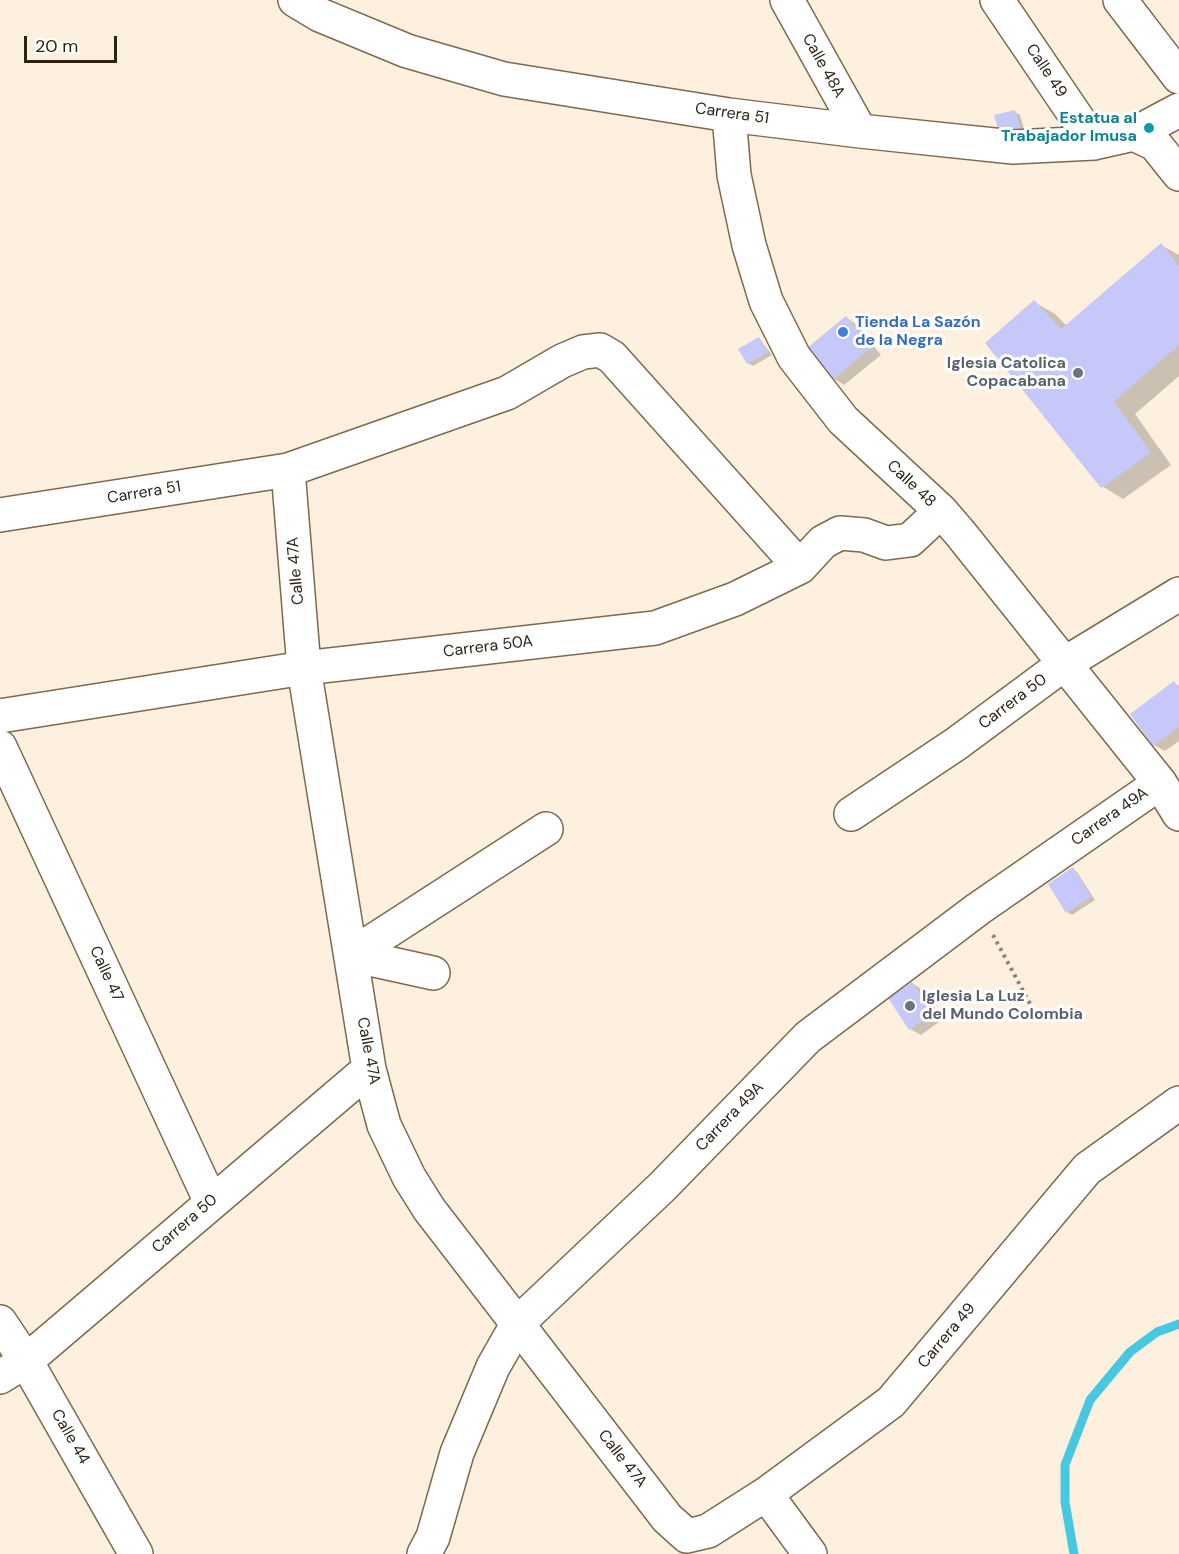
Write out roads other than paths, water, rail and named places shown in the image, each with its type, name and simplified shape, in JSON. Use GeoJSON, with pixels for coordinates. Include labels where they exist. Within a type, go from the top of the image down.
{"type":"FeatureCollection","features":[{"type":"Feature","properties":{"kind":"street","name":"Carrera 51"},"geometry":{"type":"LineString","coordinates":[[295,0],[320,15],[407,51],[504,79],[729,115],[1012,147],[1094,142],[1134,134],[1179,110]]}},
{"type":"Feature","properties":{"kind":"street","name":"Calle 48A"},"geometry":{"type":"LineString","coordinates":[[787,0],[860,131]]}},
{"type":"Feature","properties":{"kind":"street","name":"Calle 49"},"geometry":{"type":"LineString","coordinates":[[998,0],[1094,142]]}},
{"type":"Feature","properties":{"kind":"street"},"geometry":{"type":"LineString","coordinates":[[1120,0],[1179,77]]}},
{"type":"Feature","properties":{"kind":"street","name":"Calle 48"},"geometry":{"type":"LineString","coordinates":[[729,115],[734,175],[749,245],[766,301],[794,357],[843,420],[941,511],[1160,783],[1179,814]]}},
{"type":"Feature","properties":{"kind":"street"},"geometry":{"type":"LineString","coordinates":[[1134,134],[1174,157]]}},
{"type":"Feature","properties":{"kind":"street","name":"Carrera 51"},"geometry":{"type":"LineString","coordinates":[[0,515],[288,470],[507,393],[562,361],[583,352],[600,350],[612,357],[801,567]]}},
{"type":"Feature","properties":{"kind":"street","name":"Calle 47A"},"geometry":{"type":"LineString","coordinates":[[288,470],[304,668],[369,1068],[384,1125],[409,1177],[429,1209],[667,1518],[687,1536]]}},
{"type":"Feature","properties":{"kind":"street","name":"Carrera 50A"},"geometry":{"type":"LineString","coordinates":[[0,717],[304,668],[655,628],[735,599],[801,567],[823,542],[840,533],[864,535],[886,543],[910,540],[941,511]]}},
{"type":"Feature","properties":{"kind":"street","name":"Carrera 50"},"geometry":{"type":"LineString","coordinates":[[851,814],[956,744],[1064,664],[1179,594]]}},
{"type":"Feature","properties":{"kind":"street","name":"Calle 47"},"geometry":{"type":"LineString","coordinates":[[0,747],[212,1202]]}},
{"type":"Feature","properties":{"kind":"street","name":"Carrera 49A"},"geometry":{"type":"LineString","coordinates":[[424,1554],[433,1538],[457,1453],[493,1367],[518,1323],[662,1187],[808,1037],[978,909],[1160,783]]}},
{"type":"Feature","properties":{"kind":"street"},"geometry":{"type":"LineString","coordinates":[[351,955],[546,829]]}},
{"type":"Feature","properties":{"kind":"street"},"geometry":{"type":"LineString","coordinates":[[351,955],[433,973]]}},
{"type":"Feature","properties":{"kind":"street","name":"Carrera 50"},"geometry":{"type":"LineString","coordinates":[[13,1369],[369,1068]]}},
{"type":"Feature","properties":{"kind":"street","name":"Carrera 49"},"geometry":{"type":"LineString","coordinates":[[687,1536],[708,1531],[766,1494],[891,1402],[1087,1169],[1179,1103]]}},
{"type":"Feature","properties":{"kind":"street","name":"Calle 44"},"geometry":{"type":"LineString","coordinates":[[0,1322],[13,1369],[136,1554]]}},
{"type":"Feature","properties":{"kind":"street"},"geometry":{"type":"LineString","coordinates":[[766,1494],[810,1554]]}},
{"type":"Feature","properties":{"kind":"waterway"},"geometry":{"type":"LineString","coordinates":[[1074,1554],[1065,1502],[1065,1465],[1090,1400],[1130,1352],[1157,1332],[1179,1324]]}},
{"type":"Feature","properties":{"kind":"place","name":"Estatua al Trabajador Imusa"},"geometry":{"type":"Point","coordinates":[1149,128]}},
{"type":"Feature","properties":{"kind":"place","name":"Tienda La Sazón de la Negra"},"geometry":{"type":"Point","coordinates":[843,332]}},
{"type":"Feature","properties":{"kind":"place","name":"Iglesia Catolica Copacabana"},"geometry":{"type":"Point","coordinates":[1078,373]}},
{"type":"Feature","properties":{"kind":"place","name":"Iglesia La Luz del Mundo Colombia"},"geometry":{"type":"Point","coordinates":[910,1006]}}]}
